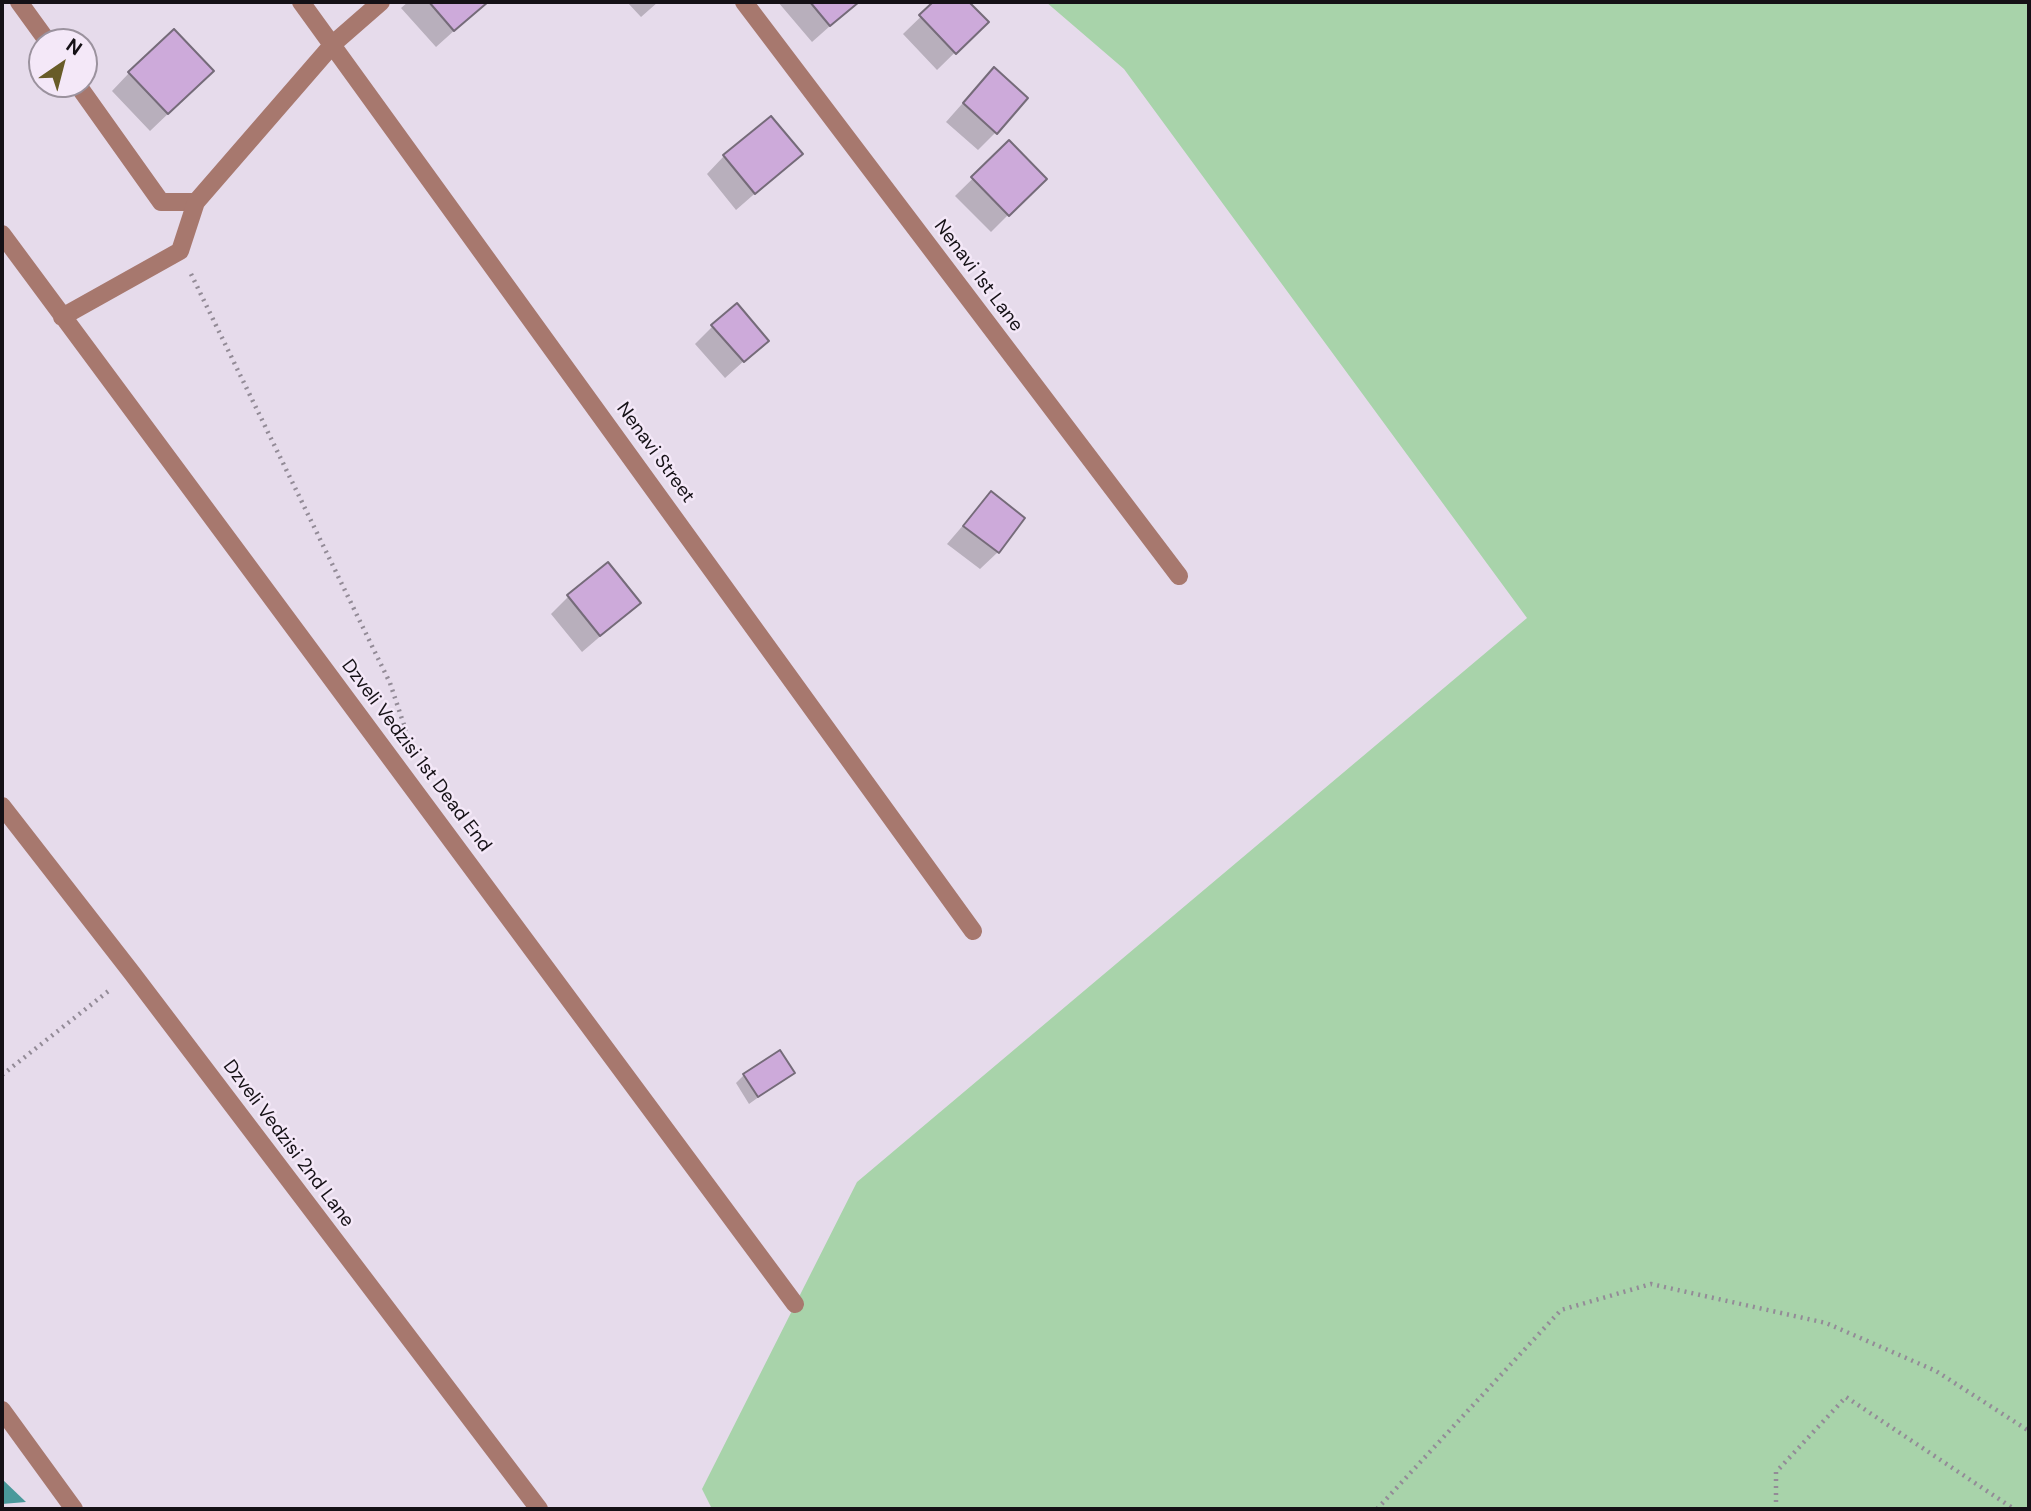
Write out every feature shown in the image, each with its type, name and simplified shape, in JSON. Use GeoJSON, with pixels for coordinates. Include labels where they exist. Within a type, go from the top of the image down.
{"type":"FeatureCollection","features":[{"type":"Feature","properties":{"kind":"street"},"geometry":{"type":"LineString","coordinates":[[19,2],[38,28]]}},
{"type":"Feature","properties":{"kind":"street","name":"Nenavi Street"},"geometry":{"type":"LineString","coordinates":[[301,2],[334,43],[973,931]]}},
{"type":"Feature","properties":{"kind":"street"},"geometry":{"type":"LineString","coordinates":[[62,317],[180,251],[196,202],[334,43],[381,2]]}},
{"type":"Feature","properties":{"kind":"street","name":"Nenavi 1st Lane"},"geometry":{"type":"LineString","coordinates":[[744,2],[1179,576]]}},
{"type":"Feature","properties":{"kind":"street"},"geometry":{"type":"LineString","coordinates":[[87,98],[161,202],[196,202]]}},
{"type":"Feature","properties":{"kind":"street","name":"Dzveli Vedzisi 1st Dead End"},"geometry":{"type":"LineString","coordinates":[[2,234],[795,1304]]}},
{"type":"Feature","properties":{"kind":"street","name":"Dzveli Vedzisi 2nd Lane"},"geometry":{"type":"LineString","coordinates":[[2,806],[132,972],[539,1509]]}},
{"type":"Feature","properties":{"kind":"street"},"geometry":{"type":"LineString","coordinates":[[2,1410],[74,1509]]}},
{"type":"Feature","properties":{"kind":"path"},"geometry":{"type":"LineString","coordinates":[[180,251],[390,682],[408,735]]}},
{"type":"Feature","properties":{"kind":"path"},"geometry":{"type":"LineString","coordinates":[[2,1075],[132,972]]}},
{"type":"Feature","properties":{"kind":"path"},"geometry":{"type":"LineString","coordinates":[[1377,1509],[1561,1310],[1651,1284],[1826,1323],[1936,1371],[2029,1431]]}},
{"type":"Feature","properties":{"kind":"path"},"geometry":{"type":"LineString","coordinates":[[1776,1509],[1776,1472],[1846,1397],[2014,1509]]}},
{"type":"Feature","properties":{"kind":"shaded area"},"geometry":{"type":"Polygon","coordinates":[[[1046,2],[2029,2],[2029,1509],[712,1509],[702,1489],[857,1182],[1527,618],[1124,69],[1046,2]]]}},
{"type":"Feature","properties":{"kind":"shaded area"},"geometry":{"type":"Polygon","coordinates":[[[2,1479],[26,1502],[2,1504],[2,1479]]]}},
{"type":"Feature","properties":{"kind":"building"},"geometry":{"type":"Polygon","coordinates":[[[429,2],[488,2],[454,31],[429,2]]]}},
{"type":"Feature","properties":{"kind":"building"},"geometry":{"type":"Polygon","coordinates":[[[810,2],[859,2],[830,26],[810,2]]]}},
{"type":"Feature","properties":{"kind":"building"},"geometry":{"type":"Polygon","coordinates":[[[933,2],[969,2],[989,22],[956,54],[919,15],[933,2]]]}},
{"type":"Feature","properties":{"kind":"building"},"geometry":{"type":"Polygon","coordinates":[[[174,29],[214,71],[168,114],[128,72],[174,29]]]}},
{"type":"Feature","properties":{"kind":"building"},"geometry":{"type":"Polygon","coordinates":[[[994,67],[1028,98],[997,134],[963,103],[994,67]]]}},
{"type":"Feature","properties":{"kind":"building"},"geometry":{"type":"Polygon","coordinates":[[[771,116],[803,154],[755,194],[723,155],[771,116]]]}},
{"type":"Feature","properties":{"kind":"building"},"geometry":{"type":"Polygon","coordinates":[[[1009,140],[1047,179],[1009,216],[971,177],[1009,140]]]}},
{"type":"Feature","properties":{"kind":"building"},"geometry":{"type":"Polygon","coordinates":[[[737,303],[769,341],[744,362],[711,325],[737,303]]]}},
{"type":"Feature","properties":{"kind":"building"},"geometry":{"type":"Polygon","coordinates":[[[991,491],[1025,518],[999,553],[963,526],[991,491]]]}},
{"type":"Feature","properties":{"kind":"building"},"geometry":{"type":"Polygon","coordinates":[[[608,562],[641,603],[600,636],[567,595],[608,562]]]}},
{"type":"Feature","properties":{"kind":"building"},"geometry":{"type":"Polygon","coordinates":[[[780,1050],[795,1073],[758,1097],[743,1074],[780,1050]]]}}]}
